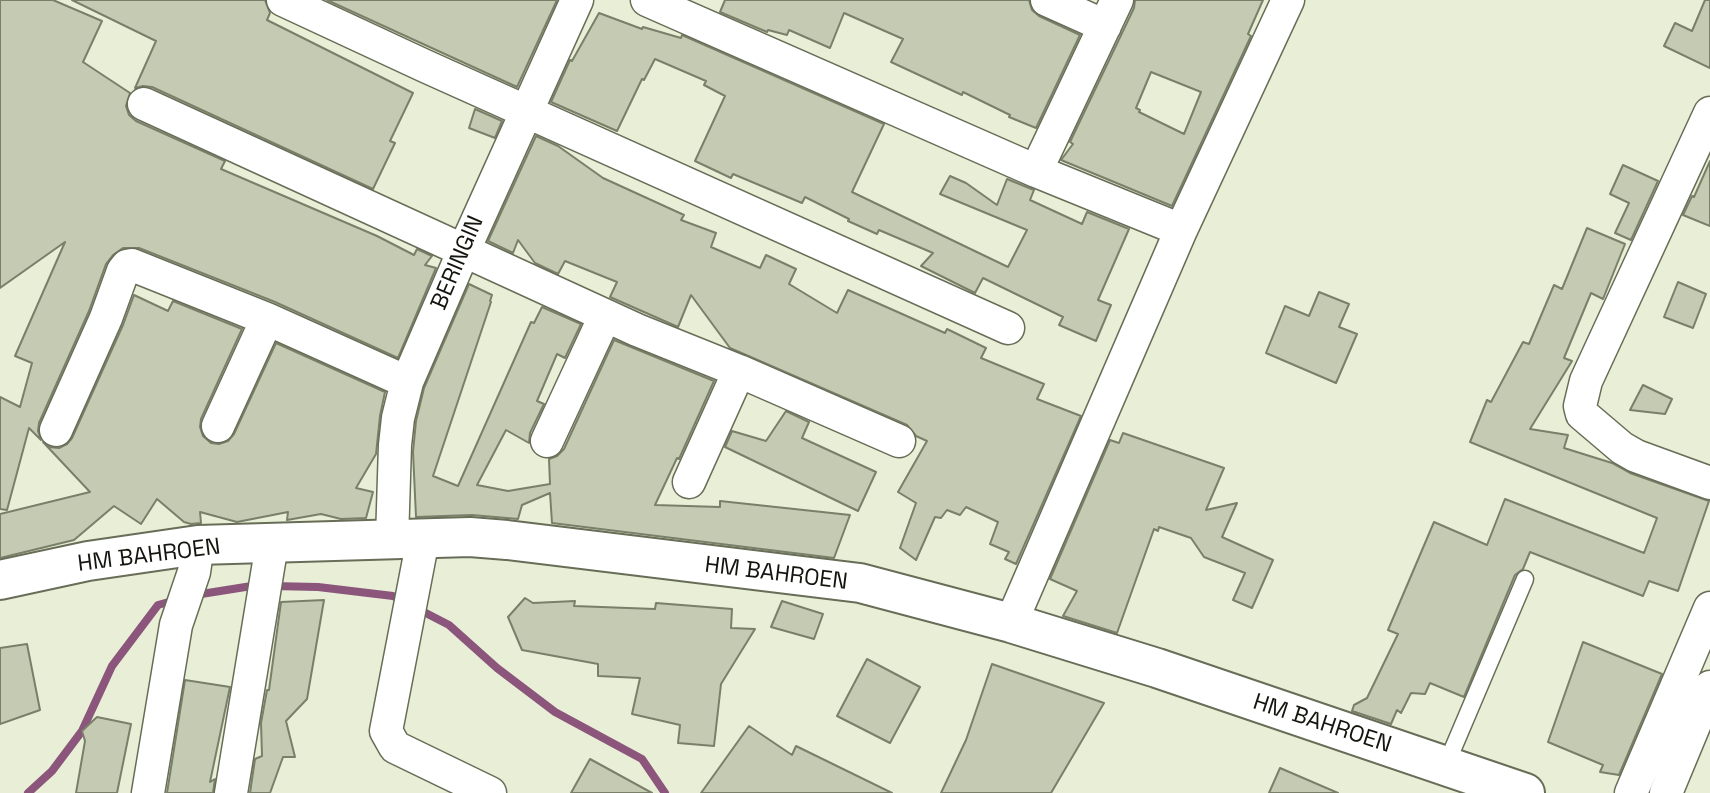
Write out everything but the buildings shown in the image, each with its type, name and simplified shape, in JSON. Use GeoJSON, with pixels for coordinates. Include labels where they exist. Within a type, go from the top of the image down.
{"type":"FeatureCollection","features":[{"type":"Feature","properties":{"kind":"street"},"geometry":{"type":"LineString","coordinates":[[283,0],[1008,328]]}},
{"type":"Feature","properties":{"kind":"street","name":"BERINGIN"},"geometry":{"type":"LineString","coordinates":[[489,793],[395,747],[386,731],[404,633],[411,549],[395,445],[398,418],[407,382],[525,111],[577,0]]}},
{"type":"Feature","properties":{"kind":"street"},"geometry":{"type":"LineString","coordinates":[[648,0],[1037,171],[1181,230]]}},
{"type":"Feature","properties":{"kind":"street"},"geometry":{"type":"LineString","coordinates":[[1037,171],[1111,13],[1047,0]]}},
{"type":"Feature","properties":{"kind":"street"},"geometry":{"type":"LineString","coordinates":[[1011,623],[1181,230],[1288,0]]}},
{"type":"Feature","properties":{"kind":"street"},"geometry":{"type":"LineString","coordinates":[[144,104],[605,316],[899,441]]}},
{"type":"Feature","properties":{"kind":"street"},"geometry":{"type":"LineString","coordinates":[[1710,113],[1586,381],[1580,406],[1582,414],[1622,448],[1636,456],[1710,483]]}},
{"type":"Feature","properties":{"kind":"street"},"geometry":{"type":"LineString","coordinates":[[56,430],[127,266],[132,265],[267,319],[407,382]]}},
{"type":"Feature","properties":{"kind":"street"},"geometry":{"type":"LineString","coordinates":[[547,441],[605,316]]}},
{"type":"Feature","properties":{"kind":"street"},"geometry":{"type":"LineString","coordinates":[[218,426],[267,319]]}},
{"type":"Feature","properties":{"kind":"street"},"geometry":{"type":"LineString","coordinates":[[689,482],[739,371]]}},
{"type":"Feature","properties":{"kind":"street","name":"HM BAHROEN"},"geometry":{"type":"LineString","coordinates":[[0,580],[88,561],[411,549],[470,537],[860,583],[1011,623],[1157,668],[1458,777],[1525,793]]}},
{"type":"Feature","properties":{"kind":"street"},"geometry":{"type":"LineString","coordinates":[[231,793],[271,556]]}},
{"type":"Feature","properties":{"kind":"street"},"geometry":{"type":"LineString","coordinates":[[148,793],[176,625],[196,558]]}},
{"type":"Feature","properties":{"kind":"street"},"geometry":{"type":"LineString","coordinates":[[1631,793],[1710,608]]}},
{"type":"Feature","properties":{"kind":"street"},"geometry":{"type":"LineString","coordinates":[[1666,793],[1710,687]]}},
{"type":"Feature","properties":{"kind":"lane"},"geometry":{"type":"LineString","coordinates":[[1458,777],[1525,579]]}},
{"type":"Feature","properties":{"kind":"waterway"},"geometry":{"type":"LineString","coordinates":[[195,595],[258,585]]}},
{"type":"Feature","properties":{"kind":"waterway"},"geometry":{"type":"LineString","coordinates":[[271,586],[318,587],[393,596],[403,601]]}},
{"type":"Feature","properties":{"kind":"waterway"},"geometry":{"type":"LineString","coordinates":[[28,793],[52,771],[82,731],[112,666],[158,605],[176,600]]}},
{"type":"Feature","properties":{"kind":"waterway"},"geometry":{"type":"LineString","coordinates":[[418,609],[449,625],[497,668],[555,712],[642,759],[665,793]]}}]}
